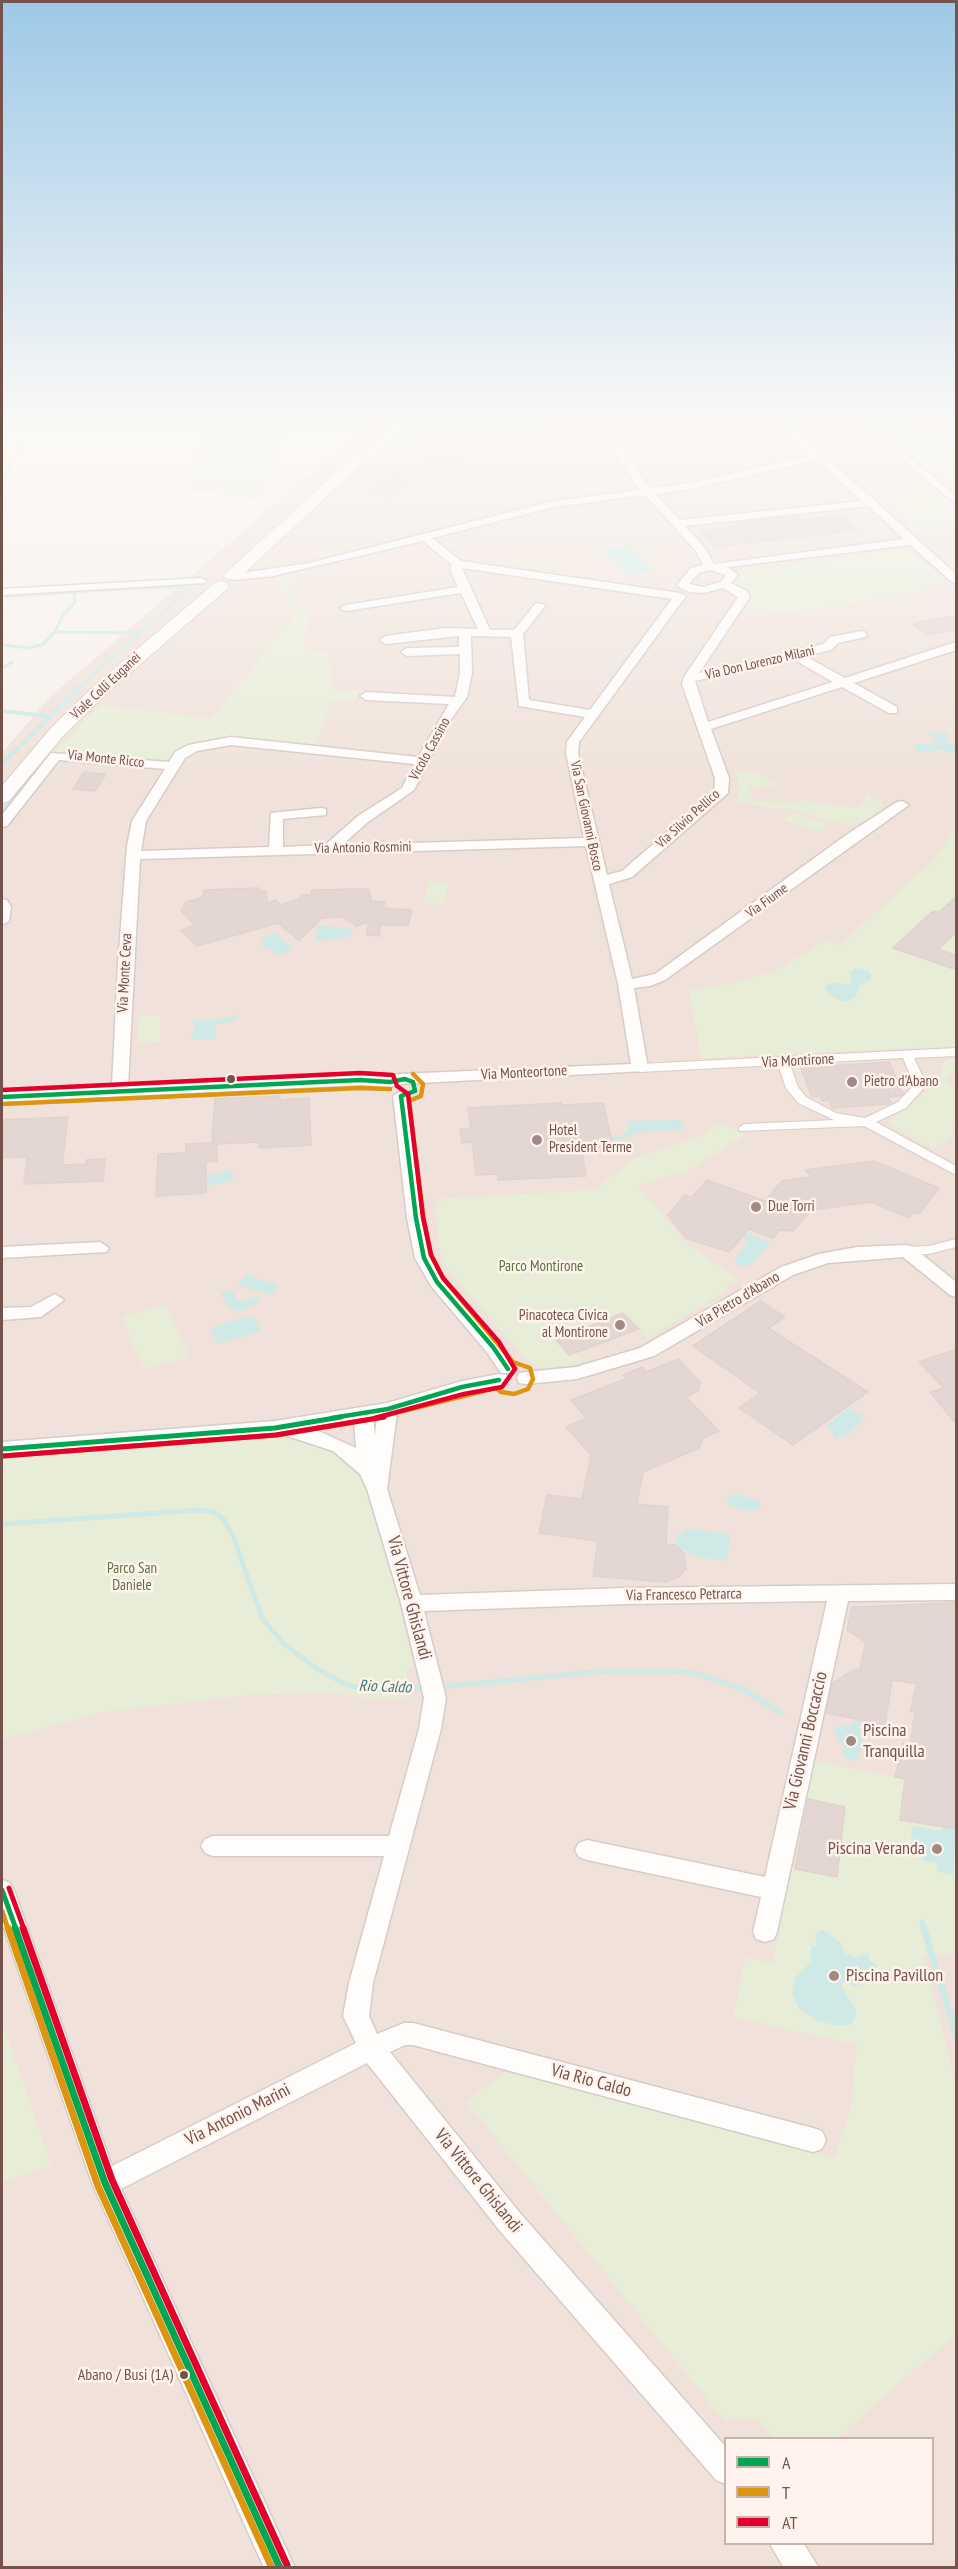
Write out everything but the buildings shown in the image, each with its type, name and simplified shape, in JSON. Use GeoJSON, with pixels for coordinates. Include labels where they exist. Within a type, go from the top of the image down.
{"type":"FeatureCollection","features":[{"type":"Feature","properties":{"kind":"main road","name":"Viale Colli Euganei"},"geometry":{"type":"LineString","coordinates":[[2,797],[57,732],[254,546]]}},
{"type":"Feature","properties":{"kind":"main road","name":"Viale Colli Euganei"},"geometry":{"type":"LineString","coordinates":[[2,776],[42,730],[78,695],[257,546]]}},
{"type":"Feature","properties":{"kind":"street"},"geometry":{"type":"LineString","coordinates":[[2,592],[217,579],[288,570],[388,546]]}},
{"type":"Feature","properties":{"kind":"street"},"geometry":{"type":"LineString","coordinates":[[435,546],[458,564],[681,592],[704,590],[756,567],[903,546]]}},
{"type":"Feature","properties":{"kind":"street"},"geometry":{"type":"LineString","coordinates":[[697,546],[713,567],[728,579]]}},
{"type":"Feature","properties":{"kind":"street","name":"Via San Giovanni Bosco"},"geometry":{"type":"LineString","coordinates":[[639,1068],[626,984],[572,753],[573,742],[695,570],[742,561],[897,546]]}},
{"type":"Feature","properties":{"kind":"street"},"geometry":{"type":"LineString","coordinates":[[918,546],[957,580]]}},
{"type":"Feature","properties":{"kind":"street"},"geometry":{"type":"LineString","coordinates":[[458,564],[456,570],[485,632]]}},
{"type":"Feature","properties":{"kind":"street","name":"Via Don Lorenzo Milani"},"geometry":{"type":"LineString","coordinates":[[705,727],[700,722],[690,692],[690,677],[744,597],[743,592],[728,579]]}},
{"type":"Feature","properties":{"kind":"street"},"geometry":{"type":"LineString","coordinates":[[346,608],[466,589]]}},
{"type":"Feature","properties":{"kind":"street"},"geometry":{"type":"LineString","coordinates":[[540,605],[517,634],[524,704],[592,714]]}},
{"type":"Feature","properties":{"kind":"street"},"geometry":{"type":"LineString","coordinates":[[386,640],[445,632],[517,634]]}},
{"type":"Feature","properties":{"kind":"street","name":"Vicolo Cassino"},"geometry":{"type":"LineString","coordinates":[[329,849],[363,819],[407,790],[443,722],[459,701],[465,686],[465,632]]}},
{"type":"Feature","properties":{"kind":"street","name":"Via Don Lorenzo Milani"},"geometry":{"type":"LineString","coordinates":[[690,677],[702,677],[827,647],[834,640],[862,635]]}},
{"type":"Feature","properties":{"kind":"street"},"geometry":{"type":"LineString","coordinates":[[705,727],[957,646]]}},
{"type":"Feature","properties":{"kind":"street"},"geometry":{"type":"LineString","coordinates":[[407,652],[466,650]]}},
{"type":"Feature","properties":{"kind":"street"},"geometry":{"type":"LineString","coordinates":[[792,654],[893,710]]}},
{"type":"Feature","properties":{"kind":"street"},"geometry":{"type":"LineString","coordinates":[[366,696],[459,701]]}},
{"type":"Feature","properties":{"kind":"street","name":"Via Silvio Pellico"},"geometry":{"type":"LineString","coordinates":[[600,880],[615,879],[627,874],[721,793],[722,778],[705,727]]}},
{"type":"Feature","properties":{"kind":"street"},"geometry":{"type":"LineString","coordinates":[[171,766],[180,755],[193,748],[231,741],[422,761]]}},
{"type":"Feature","properties":{"kind":"street","name":"Via Monte Ricco"},"geometry":{"type":"LineString","coordinates":[[2,823],[56,756],[171,766]]}},
{"type":"Feature","properties":{"kind":"street","name":"Via Monte Ceva"},"geometry":{"type":"LineString","coordinates":[[120,1091],[133,855],[139,820],[171,766]]}},
{"type":"Feature","properties":{"kind":"street","name":"Via Fiume"},"geometry":{"type":"LineString","coordinates":[[626,984],[645,983],[660,977],[851,838],[902,804]]}},
{"type":"Feature","properties":{"kind":"street"},"geometry":{"type":"LineString","coordinates":[[276,850],[276,816],[321,812]]}},
{"type":"Feature","properties":{"kind":"street","name":"Via Antonio Rosmini"},"geometry":{"type":"LineString","coordinates":[[133,855],[592,842]]}},
{"type":"Feature","properties":{"kind":"street"},"geometry":{"type":"LineString","coordinates":[[2,903],[4,908],[2,921]]}},
{"type":"Feature","properties":{"kind":"street","name":"Via Montirone"},"geometry":{"type":"LineString","coordinates":[[908,1057],[957,1052]]}},
{"type":"Feature","properties":{"kind":"street"},"geometry":{"type":"LineString","coordinates":[[744,1128],[866,1122],[896,1108],[913,1094],[918,1082],[908,1057]]}},
{"type":"Feature","properties":{"kind":"street","name":"Via Montirone"},"geometry":{"type":"LineString","coordinates":[[639,1068],[957,1057]]}},
{"type":"Feature","properties":{"kind":"street"},"geometry":{"type":"LineString","coordinates":[[783,1062],[792,1088],[802,1100],[833,1116],[866,1122],[957,1171]]}},
{"type":"Feature","properties":{"kind":"street","name":"Via Monteortone"},"geometry":{"type":"LineString","coordinates":[[2,1097],[360,1080],[400,1086],[639,1068]]}},
{"type":"Feature","properties":{"kind":"street"},"geometry":{"type":"LineString","coordinates":[[2,1449],[275,1428],[388,1409],[503,1375],[494,1347],[437,1282],[424,1258],[415,1208],[400,1086]]}},
{"type":"Feature","properties":{"kind":"street","name":"Via Pietro d'Abano"},"geometry":{"type":"LineString","coordinates":[[503,1375],[503,1385],[514,1387],[523,1383],[526,1378],[578,1373],[647,1352],[677,1337],[757,1287],[809,1262],[857,1253],[929,1250],[957,1243]]}},
{"type":"Feature","properties":{"kind":"street"},"geometry":{"type":"LineString","coordinates":[[2,1253],[100,1248]]}},
{"type":"Feature","properties":{"kind":"street"},"geometry":{"type":"LineString","coordinates":[[907,1251],[957,1291]]}},
{"type":"Feature","properties":{"kind":"street"},"geometry":{"type":"LineString","coordinates":[[2,1314],[35,1313],[55,1300]]}},
{"type":"Feature","properties":{"kind":"street","name":"Via Vittore Ghislandi"},"geometry":{"type":"LineString","coordinates":[[377,1489],[388,1409]]}},
{"type":"Feature","properties":{"kind":"street","name":"Via Vittore Ghislandi"},"geometry":{"type":"LineString","coordinates":[[363,1414],[368,1470]]}},
{"type":"Feature","properties":{"kind":"street","name":"Via Vittore Ghislandi"},"geometry":{"type":"LineString","coordinates":[[275,1428],[327,1440],[356,1456],[368,1470],[377,1489],[412,1603],[432,1687],[430,1729],[361,1983],[356,2016],[371,2048],[510,2222],[724,2468]]}},
{"type":"Feature","properties":{"kind":"street","name":"Via Francesco Petrarca"},"geometry":{"type":"LineString","coordinates":[[412,1603],[957,1592]]}},
{"type":"Feature","properties":{"kind":"street","name":"Via Giovanni Boccaccio"},"geometry":{"type":"LineString","coordinates":[[765,1932],[839,1593]]}},
{"type":"Feature","properties":{"kind":"street"},"geometry":{"type":"LineString","coordinates":[[213,1846],[397,1846]]}},
{"type":"Feature","properties":{"kind":"street"},"geometry":{"type":"LineString","coordinates":[[587,1850],[773,1890]]}},
{"type":"Feature","properties":{"kind":"street"},"geometry":{"type":"LineString","coordinates":[[2,1890],[105,2182],[280,2568]]}},
{"type":"Feature","properties":{"kind":"street","name":"Via Rio Caldo"},"geometry":{"type":"LineString","coordinates":[[371,2048],[404,2034],[413,2034],[813,2140]]}},
{"type":"Feature","properties":{"kind":"street","name":"Via Antonio Marini"},"geometry":{"type":"LineString","coordinates":[[105,2182],[371,2048]]}},
{"type":"Feature","properties":{"kind":"street"},"geometry":{"type":"LineString","coordinates":[[786,2545],[804,2568]]}},
{"type":"Feature","properties":{"kind":"shaded area"},"geometry":{"type":"Polygon","coordinates":[[[226,546],[956,546],[956,2567],[2,2568],[2,753],[51,696],[226,546]]]}},
{"type":"Feature","properties":{"kind":"green space"},"geometry":{"type":"Polygon","coordinates":[[[897,552],[916,555],[945,582],[841,606],[785,613],[740,608],[749,593],[731,582],[742,572],[757,569],[897,552]]]}},
{"type":"Feature","properties":{"kind":"green space"},"geometry":{"type":"Polygon","coordinates":[[[306,569],[309,573],[285,580],[301,612],[306,611],[309,616],[303,647],[314,654],[329,652],[332,691],[359,691],[355,702],[332,701],[315,746],[233,738],[213,739],[190,745],[167,762],[54,752],[100,705],[211,719],[295,616],[276,576],[306,569]]]}},
{"type":"Feature","properties":{"kind":"green space"},"geometry":{"type":"Polygon","coordinates":[[[735,771],[758,773],[779,785],[748,789],[756,802],[807,801],[856,808],[863,803],[867,793],[884,805],[869,819],[849,826],[787,808],[769,808],[738,801],[737,791],[740,788],[735,771]]]}},
{"type":"Feature","properties":{"kind":"green space"},"geometry":{"type":"Polygon","coordinates":[[[793,813],[829,824],[820,832],[783,820],[793,813]]]}},
{"type":"Feature","properties":{"kind":"green space"},"geometry":{"type":"Polygon","coordinates":[[[956,829],[956,1046],[701,1058],[689,990],[730,984],[776,971],[825,940],[840,945],[934,859],[956,829]]]}},
{"type":"Feature","properties":{"kind":"green space"},"geometry":{"type":"Polygon","coordinates":[[[429,881],[449,883],[443,904],[423,903],[429,881]]]}},
{"type":"Feature","properties":{"kind":"green space"},"geometry":{"type":"Polygon","coordinates":[[[161,1015],[160,1042],[137,1043],[140,1016],[161,1015]]]}},
{"type":"Feature","properties":{"kind":"green space"},"geometry":{"type":"Polygon","coordinates":[[[945,1059],[956,1059],[956,1072],[949,1076],[946,1082],[956,1091],[956,1113],[952,1120],[953,1136],[933,1149],[893,1127],[890,1122],[929,1090],[942,1071],[945,1059]]]}},
{"type":"Feature","properties":{"kind":"green space","name":"Parco Montirone"},"geometry":{"type":"Polygon","coordinates":[[[722,1123],[744,1135],[689,1171],[638,1185],[684,1240],[739,1280],[727,1283],[729,1289],[659,1332],[646,1338],[623,1313],[556,1340],[569,1355],[576,1353],[584,1363],[539,1368],[528,1361],[446,1268],[441,1257],[435,1207],[442,1203],[434,1199],[595,1190],[632,1159],[700,1137],[722,1123]]]}},
{"type":"Feature","properties":{"kind":"green space"},"geometry":{"type":"Polygon","coordinates":[[[165,1305],[190,1357],[144,1369],[121,1317],[165,1305]]]}},
{"type":"Feature","properties":{"kind":"green space","name":"Parco San Daniele"},"geometry":{"type":"Polygon","coordinates":[[[302,1437],[322,1442],[358,1468],[365,1482],[387,1554],[413,1664],[406,1672],[411,1698],[377,1700],[331,1692],[247,1695],[104,1712],[2,1739],[2,1458],[302,1437]]]}},
{"type":"Feature","properties":{"kind":"green space"},"geometry":{"type":"Polygon","coordinates":[[[813,1761],[905,1779],[901,1820],[956,1829],[956,1953],[923,1956],[956,2086],[956,2334],[838,2437],[773,2437],[757,2419],[724,2420],[466,2102],[511,2068],[788,2139],[835,2159],[852,2102],[857,2044],[733,2018],[746,1957],[772,1963],[791,1868],[837,1877],[845,1807],[806,1799],[813,1761]]]}},
{"type":"Feature","properties":{"kind":"green space"},"geometry":{"type":"Polygon","coordinates":[[[2,2022],[51,2165],[2,2182],[2,2022]]]}},
{"type":"Feature","properties":{"kind":"water"},"geometry":{"type":"Polygon","coordinates":[[[632,546],[653,571],[625,574],[603,548],[632,546]]]}},
{"type":"Feature","properties":{"kind":"water"},"geometry":{"type":"Polygon","coordinates":[[[946,732],[949,743],[956,745],[956,755],[942,750],[918,752],[913,744],[933,743],[935,741],[928,733],[946,732]]]}},
{"type":"Feature","properties":{"kind":"water"},"geometry":{"type":"Polygon","coordinates":[[[316,925],[350,929],[354,932],[347,937],[319,941],[315,938],[319,932],[314,927],[316,925]]]}},
{"type":"Feature","properties":{"kind":"water"},"geometry":{"type":"Polygon","coordinates":[[[276,933],[294,950],[278,955],[271,949],[263,948],[264,944],[260,938],[276,933]]]}},
{"type":"Feature","properties":{"kind":"water"},"geometry":{"type":"Polygon","coordinates":[[[857,968],[868,971],[871,975],[870,980],[860,985],[855,998],[844,1002],[829,995],[824,986],[834,983],[852,984],[849,978],[851,974],[848,973],[857,968]]]}},
{"type":"Feature","properties":{"kind":"water"},"geometry":{"type":"Polygon","coordinates":[[[236,1015],[239,1017],[231,1022],[216,1024],[216,1039],[191,1039],[195,1026],[193,1020],[219,1020],[236,1015]]]}},
{"type":"Feature","properties":{"kind":"water"},"geometry":{"type":"Polygon","coordinates":[[[680,1120],[685,1129],[683,1130],[633,1133],[632,1136],[617,1140],[625,1140],[629,1147],[614,1149],[611,1137],[623,1136],[624,1132],[629,1130],[627,1123],[631,1121],[680,1120]]]}},
{"type":"Feature","properties":{"kind":"water"},"geometry":{"type":"Polygon","coordinates":[[[231,1170],[234,1180],[218,1184],[204,1186],[199,1177],[231,1170]]]}},
{"type":"Feature","properties":{"kind":"water"},"geometry":{"type":"Polygon","coordinates":[[[746,1233],[771,1243],[752,1264],[742,1267],[736,1263],[735,1258],[749,1241],[742,1238],[746,1233]]]}},
{"type":"Feature","properties":{"kind":"water"},"geometry":{"type":"Polygon","coordinates":[[[247,1275],[278,1285],[271,1295],[238,1285],[247,1275]]]}},
{"type":"Feature","properties":{"kind":"water"},"geometry":{"type":"Polygon","coordinates":[[[228,1290],[235,1293],[236,1299],[244,1301],[256,1296],[260,1302],[241,1311],[232,1310],[220,1294],[228,1290]]]}},
{"type":"Feature","properties":{"kind":"water"},"geometry":{"type":"Polygon","coordinates":[[[254,1317],[261,1331],[217,1344],[210,1328],[254,1317]]]}},
{"type":"Feature","properties":{"kind":"water"},"geometry":{"type":"Polygon","coordinates":[[[849,1408],[865,1418],[845,1436],[834,1439],[833,1432],[825,1426],[849,1408]]]}},
{"type":"Feature","properties":{"kind":"water"},"geometry":{"type":"Polygon","coordinates":[[[736,1494],[758,1500],[761,1508],[750,1511],[730,1506],[726,1498],[736,1494]]]}},
{"type":"Feature","properties":{"kind":"water"},"geometry":{"type":"Polygon","coordinates":[[[685,1529],[730,1534],[727,1561],[695,1557],[685,1549],[681,1550],[675,1545],[678,1533],[684,1533],[685,1529]]]}},
{"type":"Feature","properties":{"kind":"water","name":"Piscina Tranquilla"},"geometry":{"type":"Polygon","coordinates":[[[857,1719],[863,1721],[858,1727],[863,1743],[858,1758],[854,1761],[847,1759],[842,1752],[844,1748],[834,1731],[837,1726],[851,1725],[857,1719]]]}},
{"type":"Feature","properties":{"kind":"water","name":"Piscina Veranda"},"geometry":{"type":"Polygon","coordinates":[[[913,1826],[941,1831],[942,1827],[956,1829],[953,1875],[937,1871],[938,1863],[925,1861],[911,1837],[913,1826]]]}},
{"type":"Feature","properties":{"kind":"water","name":"Piscina Pavillon"},"geometry":{"type":"Polygon","coordinates":[[[822,1929],[840,1942],[844,1953],[855,1957],[868,1953],[869,1960],[877,1965],[874,1975],[866,1983],[854,1986],[845,1982],[841,1985],[856,2010],[855,2019],[849,2025],[838,2026],[815,2020],[800,2009],[792,1995],[795,1978],[812,1961],[809,1954],[812,1946],[817,1946],[815,1934],[822,1929]]]}},
{"type":"Feature","properties":{"kind":"waterway"},"geometry":{"type":"LineString","coordinates":[[74,592],[184,587],[188,590],[140,633]]}},
{"type":"Feature","properties":{"kind":"waterway"},"geometry":{"type":"LineString","coordinates":[[2,597],[74,592]]}},
{"type":"Feature","properties":{"kind":"waterway"},"geometry":{"type":"LineString","coordinates":[[55,632],[63,615],[75,602],[74,592]]}},
{"type":"Feature","properties":{"kind":"waterway"},"geometry":{"type":"LineString","coordinates":[[2,645],[29,648],[42,645],[55,632]]}},
{"type":"Feature","properties":{"kind":"waterway"},"geometry":{"type":"LineString","coordinates":[[55,632],[140,633]]}},
{"type":"Feature","properties":{"kind":"waterway"},"geometry":{"type":"LineString","coordinates":[[80,686],[140,633]]}},
{"type":"Feature","properties":{"kind":"waterway"},"geometry":{"type":"LineString","coordinates":[[2,668],[12,662]]}},
{"type":"Feature","properties":{"kind":"waterway"},"geometry":{"type":"LineString","coordinates":[[2,764],[80,686]]}},
{"type":"Feature","properties":{"kind":"waterway"},"geometry":{"type":"LineString","coordinates":[[2,711],[48,716]]}},
{"type":"Feature","properties":{"kind":"waterway"},"geometry":{"type":"LineString","coordinates":[[2,811],[12,796]]}},
{"type":"Feature","properties":{"kind":"waterway","name":"Rio Caldo"},"geometry":{"type":"LineString","coordinates":[[2,1524],[199,1510],[214,1512],[224,1520],[233,1536],[262,1618],[284,1644],[317,1669],[347,1685],[368,1690],[428,1688]]}},
{"type":"Feature","properties":{"kind":"waterway","name":"Rio Caldo"},"geometry":{"type":"LineString","coordinates":[[439,1687],[606,1671],[671,1671],[698,1674],[740,1688],[782,1713]]}},
{"type":"Feature","properties":{"kind":"waterway","name":"Rio Caldo"},"geometry":{"type":"LineString","coordinates":[[922,1922],[924,1929]]}},
{"type":"Feature","properties":{"kind":"waterway","name":"Rio Caldo"},"geometry":{"type":"LineString","coordinates":[[924,1928],[956,2034]]}},
{"type":"Feature","properties":{"kind":"transit line","name":"AT"},"geometry":{"type":"LineString","coordinates":[[2,1090],[360,1073],[393,1075],[397,1080],[397,1086],[408,1094],[423,1217],[431,1255],[443,1278],[499,1342],[515,1369],[502,1387],[464,1394],[389,1416],[276,1435],[3,1456]]}},
{"type":"Feature","properties":{"kind":"transit line","name":"T"},"geometry":{"type":"LineString","coordinates":[[3,1456],[276,1435],[389,1416],[496,1388],[501,1392],[514,1394],[528,1389],[533,1379],[530,1368],[513,1362],[499,1342],[443,1278],[431,1255],[423,1217],[409,1101],[421,1096],[423,1084],[413,1074]]}},
{"type":"Feature","properties":{"kind":"transit line","name":"A"},"geometry":{"type":"LineString","coordinates":[[2,1097],[360,1080],[390,1082],[405,1079],[413,1082],[415,1091],[401,1096]]}},
{"type":"Feature","properties":{"kind":"transit line","name":"T"},"geometry":{"type":"LineString","coordinates":[[2,1104],[360,1088],[390,1089]]}},
{"type":"Feature","properties":{"kind":"transit line","name":"A"},"geometry":{"type":"LineString","coordinates":[[401,1096],[416,1218],[424,1258],[437,1282],[493,1347],[508,1369]]}},
{"type":"Feature","properties":{"kind":"transit line","name":"A"},"geometry":{"type":"LineString","coordinates":[[2,1449],[275,1428],[388,1409],[462,1387],[499,1380]]}},
{"type":"Feature","properties":{"kind":"transit line","name":"AT"},"geometry":{"type":"LineString","coordinates":[[9,1888],[112,2180],[287,2565]]}},
{"type":"Feature","properties":{"kind":"transit line","name":"A"},"geometry":{"type":"LineString","coordinates":[[2,1890],[105,2183],[280,2568]]}},
{"type":"Feature","properties":{"kind":"transit line","name":"T"},"geometry":{"type":"LineString","coordinates":[[2,1911],[98,2186],[272,2568]]}},
{"type":"Feature","properties":{"kind":"place","name":"Pietro d'Abano"},"geometry":{"type":"Point","coordinates":[852,1082]}},
{"type":"Feature","properties":{"kind":"place","name":"Hotel President Terme"},"geometry":{"type":"Point","coordinates":[537,1140]}},
{"type":"Feature","properties":{"kind":"place","name":"Due Torri"},"geometry":{"type":"Point","coordinates":[756,1207]}},
{"type":"Feature","properties":{"kind":"place","name":"Pinacoteca Civica al Montirone"},"geometry":{"type":"Point","coordinates":[620,1325]}},
{"type":"Feature","properties":{"kind":"place","name":"Piscina Tranquilla"},"geometry":{"type":"Point","coordinates":[851,1741]}},
{"type":"Feature","properties":{"kind":"place","name":"Piscina Veranda"},"geometry":{"type":"Point","coordinates":[937,1849]}},
{"type":"Feature","properties":{"kind":"place","name":"Piscina Pavillon"},"geometry":{"type":"Point","coordinates":[834,1976]}},
{"type":"Feature","properties":{"kind":"place","name":"Abano / Busi (1A)"},"geometry":{"type":"Point","coordinates":[184,2375]}}]}
